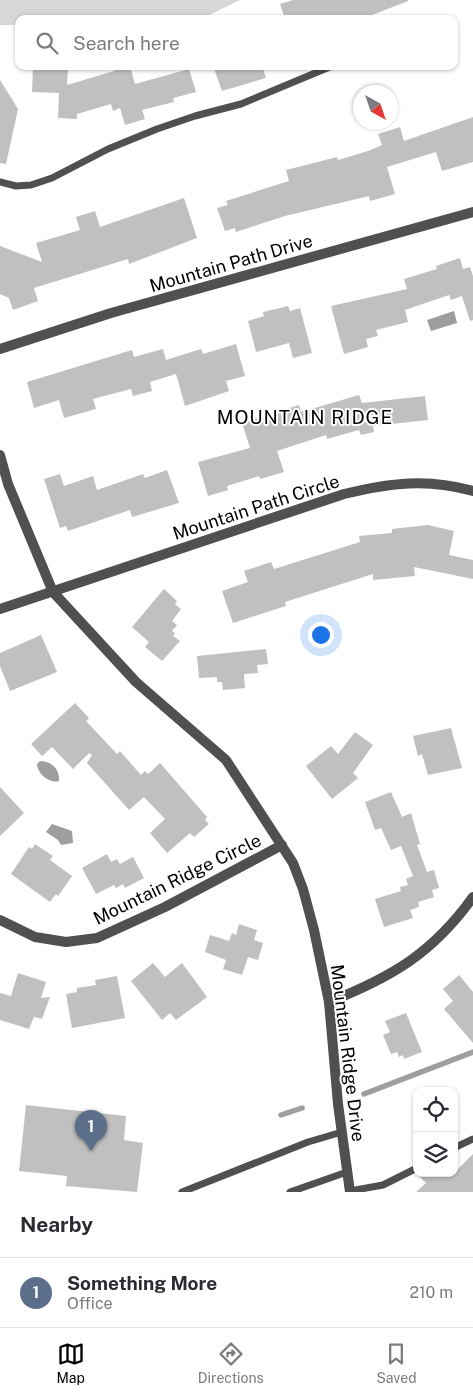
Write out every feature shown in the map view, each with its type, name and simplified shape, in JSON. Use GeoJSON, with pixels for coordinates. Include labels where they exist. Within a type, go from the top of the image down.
{"type":"FeatureCollection","features":[{"type":"Feature","properties":{"kind":"street","name":"Mountain Path Drive"},"geometry":{"type":"LineString","coordinates":[[0,349],[111,314],[473,212]]}},
{"type":"Feature","properties":{"kind":"street","name":"Mountain Ridge Drive"},"geometry":{"type":"LineString","coordinates":[[0,454],[8,484],[53,592],[136,682],[226,760],[282,845],[303,889],[329,1002],[350,1192]]}},
{"type":"Feature","properties":{"kind":"street","name":"Mountain Path Circle"},"geometry":{"type":"LineString","coordinates":[[53,592],[344,494],[380,485],[445,483],[473,491]]}},
{"type":"Feature","properties":{"kind":"street"},"geometry":{"type":"LineString","coordinates":[[0,609],[53,592]]}},
{"type":"Feature","properties":{"kind":"street","name":"Mountain Ridge Circle"},"geometry":{"type":"LineString","coordinates":[[0,920],[35,937],[66,942],[97,938],[165,907],[282,845]]}},
{"type":"Feature","properties":{"kind":"street"},"geometry":{"type":"LineString","coordinates":[[329,1002],[375,983],[409,963],[440,938],[473,898]]}},
{"type":"Feature","properties":{"kind":"lane"},"geometry":{"type":"LineString","coordinates":[[0,182],[16,186],[31,185],[52,178],[108,149],[157,129],[195,116],[241,104],[322,70]]}},
{"type":"Feature","properties":{"kind":"lane"},"geometry":{"type":"LineString","coordinates":[[182,1192],[308,1142],[342,1132]]}},
{"type":"Feature","properties":{"kind":"lane"},"geometry":{"type":"LineString","coordinates":[[458,1146],[473,1139]]}},
{"type":"Feature","properties":{"kind":"lane"},"geometry":{"type":"LineString","coordinates":[[350,1192],[383,1185],[413,1170]]}},
{"type":"Feature","properties":{"kind":"lane"},"geometry":{"type":"LineString","coordinates":[[290,1192],[347,1172]]}},
{"type":"Feature","properties":{"kind":"shaded area"},"geometry":{"type":"Polygon","coordinates":[[[0,0],[240,0],[209,15],[15,15],[15,25],[0,25],[0,0]]]}},
{"type":"Feature","properties":{"kind":"shaded area"},"geometry":{"type":"Polygon","coordinates":[[[454,311],[457,323],[431,331],[427,320],[454,311]]]}},
{"type":"Feature","properties":{"kind":"shaded area"},"geometry":{"type":"Polygon","coordinates":[[[40,761],[48,762],[54,766],[58,773],[59,781],[51,781],[41,774],[37,764],[40,761]]]}},
{"type":"Feature","properties":{"kind":"shaded area"},"geometry":{"type":"Polygon","coordinates":[[[52,824],[72,831],[73,843],[61,845],[58,840],[46,832],[52,824]]]}},
{"type":"Feature","properties":{"kind":"building"},"geometry":{"type":"Polygon","coordinates":[[[293,0],[408,0],[372,15],[284,15],[280,4],[293,0]]]}},
{"type":"Feature","properties":{"kind":"building"},"geometry":{"type":"Polygon","coordinates":[[[33,70],[68,70],[67,85],[114,70],[131,70],[135,84],[189,70],[196,92],[173,98],[174,102],[142,110],[145,119],[125,125],[120,108],[113,111],[111,104],[77,114],[77,119],[58,118],[59,93],[32,92],[33,70]]]}},
{"type":"Feature","properties":{"kind":"building"},"geometry":{"type":"Polygon","coordinates":[[[214,70],[263,70],[266,78],[222,91],[214,70]]]}},
{"type":"Feature","properties":{"kind":"building"},"geometry":{"type":"Polygon","coordinates":[[[0,80],[18,109],[6,164],[0,163],[0,80]]]}},
{"type":"Feature","properties":{"kind":"building"},"geometry":{"type":"Polygon","coordinates":[[[473,117],[473,162],[442,171],[436,152],[387,167],[395,194],[370,201],[369,196],[285,216],[236,232],[235,228],[225,231],[217,208],[228,205],[226,201],[289,181],[286,170],[337,157],[338,160],[368,151],[382,145],[378,134],[398,130],[400,127],[404,141],[473,117]]]}},
{"type":"Feature","properties":{"kind":"building"},"geometry":{"type":"Polygon","coordinates":[[[184,198],[197,238],[129,264],[128,259],[34,288],[38,301],[13,310],[9,298],[0,294],[0,246],[42,262],[36,243],[80,230],[76,217],[95,211],[100,227],[184,198]]]}},
{"type":"Feature","properties":{"kind":"building"},"geometry":{"type":"Polygon","coordinates":[[[460,258],[463,269],[470,267],[473,276],[473,320],[470,321],[462,296],[451,300],[449,295],[405,310],[408,322],[376,330],[378,336],[366,339],[368,347],[344,354],[331,306],[407,289],[404,279],[437,269],[436,266],[460,258]]]}},
{"type":"Feature","properties":{"kind":"building"},"geometry":{"type":"Polygon","coordinates":[[[288,306],[290,311],[300,308],[312,353],[293,358],[289,343],[256,352],[248,321],[264,316],[263,312],[288,306]]]}},
{"type":"Feature","properties":{"kind":"building"},"geometry":{"type":"Polygon","coordinates":[[[236,344],[245,376],[226,381],[229,391],[185,406],[176,374],[150,382],[152,391],[133,396],[131,389],[93,399],[96,409],[64,418],[59,400],[34,408],[27,382],[132,350],[134,357],[163,349],[166,360],[201,349],[203,354],[236,344]]]}},
{"type":"Feature","properties":{"kind":"building"},"geometry":{"type":"Polygon","coordinates":[[[359,395],[362,403],[425,396],[428,420],[373,426],[374,432],[361,435],[359,430],[327,439],[326,435],[277,451],[284,472],[260,479],[259,476],[227,486],[228,490],[208,496],[198,462],[250,448],[242,423],[299,405],[301,412],[359,395]]]}},
{"type":"Feature","properties":{"kind":"building"},"geometry":{"type":"Polygon","coordinates":[[[167,470],[179,503],[132,517],[130,510],[68,531],[66,526],[60,528],[44,479],[60,474],[64,486],[93,476],[97,490],[143,474],[145,478],[167,470]]]}},
{"type":"Feature","properties":{"kind":"building"},"geometry":{"type":"Polygon","coordinates":[[[428,525],[454,531],[449,555],[473,560],[473,579],[414,567],[415,576],[373,580],[373,574],[285,602],[286,606],[233,623],[222,591],[248,582],[244,571],[271,562],[274,569],[360,542],[359,536],[392,533],[392,529],[428,525]]]}},
{"type":"Feature","properties":{"kind":"building"},"geometry":{"type":"Polygon","coordinates":[[[164,589],[177,601],[175,604],[181,609],[172,621],[177,625],[172,631],[175,633],[173,636],[180,641],[162,661],[145,647],[149,642],[132,627],[164,589]]]}},
{"type":"Feature","properties":{"kind":"building"},"geometry":{"type":"Polygon","coordinates":[[[41,635],[57,672],[10,691],[0,666],[0,653],[41,635]]]}},
{"type":"Feature","properties":{"kind":"building"},"geometry":{"type":"Polygon","coordinates":[[[266,649],[268,664],[257,665],[258,673],[244,674],[245,688],[223,690],[222,682],[217,682],[217,677],[199,678],[197,656],[266,649]]]}},
{"type":"Feature","properties":{"kind":"building"},"geometry":{"type":"Polygon","coordinates":[[[75,703],[89,718],[86,721],[117,754],[120,751],[141,775],[145,771],[148,774],[160,763],[207,817],[205,820],[209,824],[194,837],[190,833],[167,853],[150,833],[165,819],[144,797],[129,810],[87,763],[92,755],[89,753],[73,769],[52,747],[42,756],[31,744],[75,703]]]}},
{"type":"Feature","properties":{"kind":"building"},"geometry":{"type":"Polygon","coordinates":[[[451,728],[462,768],[428,775],[422,754],[418,756],[413,736],[451,728]]]}},
{"type":"Feature","properties":{"kind":"building"},"geometry":{"type":"Polygon","coordinates":[[[355,732],[373,745],[353,773],[358,778],[332,799],[306,766],[331,746],[338,754],[355,732]]]}},
{"type":"Feature","properties":{"kind":"building"},"geometry":{"type":"Polygon","coordinates":[[[0,787],[24,813],[0,836],[0,787]]]}},
{"type":"Feature","properties":{"kind":"building"},"geometry":{"type":"Polygon","coordinates":[[[391,792],[402,817],[411,813],[420,844],[417,845],[427,872],[434,870],[439,888],[432,890],[434,897],[418,902],[419,907],[410,910],[413,918],[384,927],[375,899],[401,891],[400,887],[408,885],[406,879],[413,876],[401,846],[391,850],[381,828],[375,830],[365,802],[391,792]]]}},
{"type":"Feature","properties":{"kind":"building"},"geometry":{"type":"Polygon","coordinates":[[[35,844],[53,856],[50,860],[72,876],[58,896],[56,894],[50,902],[11,874],[29,847],[32,849],[35,844]]]}},
{"type":"Feature","properties":{"kind":"building"},"geometry":{"type":"Polygon","coordinates":[[[107,854],[111,862],[117,859],[120,864],[133,857],[144,878],[125,888],[123,884],[116,888],[114,885],[96,894],[82,868],[107,854]]]}},
{"type":"Feature","properties":{"kind":"building"},"geometry":{"type":"Polygon","coordinates":[[[239,924],[257,930],[254,940],[263,943],[258,960],[248,957],[242,975],[223,969],[226,960],[205,952],[210,935],[229,941],[232,933],[236,935],[239,924]]]}},
{"type":"Feature","properties":{"kind":"building"},"geometry":{"type":"Polygon","coordinates":[[[153,963],[165,977],[182,963],[207,997],[176,1020],[170,1013],[162,1020],[131,981],[153,963]]]}},
{"type":"Feature","properties":{"kind":"building"},"geometry":{"type":"Polygon","coordinates":[[[18,973],[46,982],[41,998],[50,997],[42,1019],[34,1017],[29,1029],[0,1020],[0,993],[11,996],[18,973]]]}},
{"type":"Feature","properties":{"kind":"building"},"geometry":{"type":"Polygon","coordinates":[[[459,975],[473,992],[473,1043],[444,1009],[453,1001],[443,989],[459,975]]]}},
{"type":"Feature","properties":{"kind":"building"},"geometry":{"type":"Polygon","coordinates":[[[117,976],[125,1018],[72,1028],[66,994],[77,992],[77,988],[96,985],[95,980],[117,976]]]}},
{"type":"Feature","properties":{"kind":"building"},"geometry":{"type":"Polygon","coordinates":[[[406,1013],[422,1052],[404,1059],[403,1055],[399,1057],[397,1052],[391,1054],[383,1035],[390,1032],[385,1021],[406,1013]]]}},
{"type":"Feature","properties":{"kind":"building"},"geometry":{"type":"Polygon","coordinates":[[[26,1105],[126,1116],[124,1140],[143,1143],[137,1192],[66,1186],[67,1176],[19,1171],[26,1105]]]}},
{"type":"Feature","properties":{"kind":"building"},"geometry":{"type":"Polygon","coordinates":[[[473,1154],[473,1192],[416,1192],[426,1183],[420,1177],[458,1177],[458,1169],[473,1154]]]}},
{"type":"Feature","properties":{"kind":"waterway"},"geometry":{"type":"LineString","coordinates":[[364,1094],[473,1052]]}},
{"type":"Feature","properties":{"kind":"waterway"},"geometry":{"type":"LineString","coordinates":[[281,1115],[302,1108]]}},
{"type":"Feature","properties":{"kind":"place","name":"Something More"},"geometry":{"type":"Point","coordinates":[91,1151]}},
{"type":"Feature","properties":{"kind":"district","name":"MOUNTAIN RIDGE"},"geometry":{"type":"Point","coordinates":[305,417]}}]}
